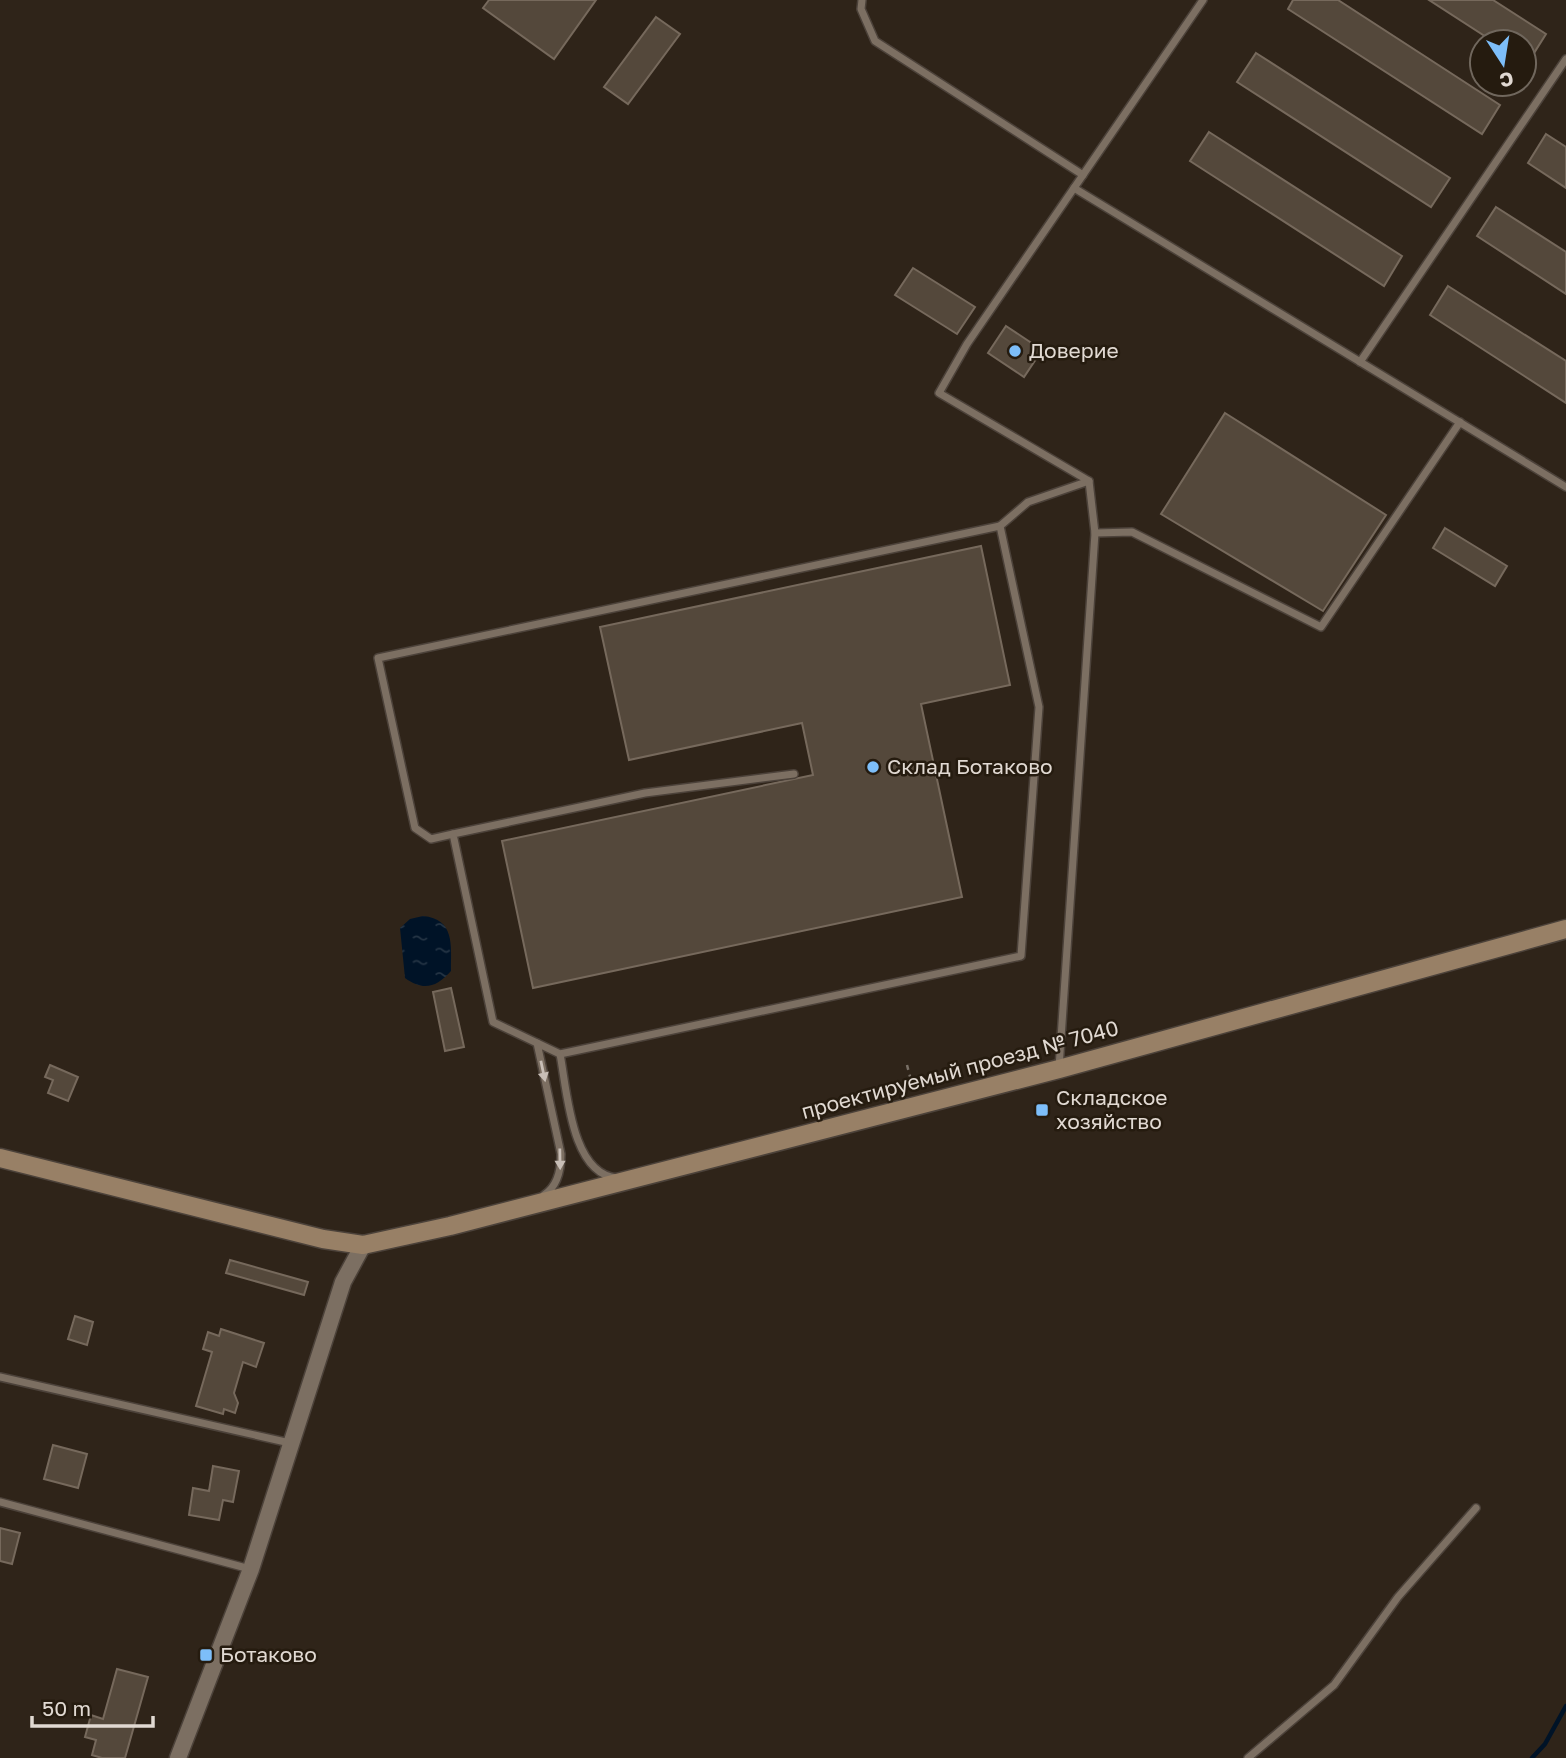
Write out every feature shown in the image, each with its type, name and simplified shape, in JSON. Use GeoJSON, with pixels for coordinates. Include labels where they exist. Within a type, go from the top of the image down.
{"type":"FeatureCollection","features":[{"type":"Feature","properties":{"kind":"main road","name":"проектируемый проезд № 7040"},"geometry":{"type":"LineString","coordinates":[[363,1245],[528,1206],[1059,1069],[1566,929]]}},
{"type":"Feature","properties":{"kind":"main road"},"geometry":{"type":"LineString","coordinates":[[0,1158],[323,1239],[363,1245]]}},
{"type":"Feature","properties":{"kind":"street"},"geometry":{"type":"LineString","coordinates":[[178,1758],[251,1569],[342,1282],[363,1245]]}},
{"type":"Feature","properties":{"kind":"lane"},"geometry":{"type":"LineString","coordinates":[[862,0],[861,9],[875,41],[1083,175]]}},
{"type":"Feature","properties":{"kind":"lane"},"geometry":{"type":"LineString","coordinates":[[1089,481],[939,393],[967,344],[1203,0]]}},
{"type":"Feature","properties":{"kind":"lane"},"geometry":{"type":"LineString","coordinates":[[1360,362],[1566,60]]}},
{"type":"Feature","properties":{"kind":"lane"},"geometry":{"type":"LineString","coordinates":[[1074,188],[1566,486]]}},
{"type":"Feature","properties":{"kind":"lane"},"geometry":{"type":"LineString","coordinates":[[1095,533],[1132,532],[1321,627],[1460,422]]}},
{"type":"Feature","properties":{"kind":"lane"},"geometry":{"type":"LineString","coordinates":[[794,774],[645,793],[431,839],[415,828],[378,658],[1000,526],[1028,502],[1089,481]]}},
{"type":"Feature","properties":{"kind":"lane"},"geometry":{"type":"LineString","coordinates":[[1059,1069],[1095,533],[1089,481]]}},
{"type":"Feature","properties":{"kind":"lane"},"geometry":{"type":"LineString","coordinates":[[453,834],[493,1021],[560,1054],[1021,956],[1039,707],[1000,526]]}},
{"type":"Feature","properties":{"kind":"lane"},"geometry":{"type":"LineString","coordinates":[[528,1206],[548,1192],[561,1168],[537,1043]]}},
{"type":"Feature","properties":{"kind":"lane"},"geometry":{"type":"LineString","coordinates":[[560,1054],[580,1149],[586,1160],[596,1170],[611,1177],[632,1179]]}},
{"type":"Feature","properties":{"kind":"lane"},"geometry":{"type":"LineString","coordinates":[[0,1377],[291,1443]]}},
{"type":"Feature","properties":{"kind":"lane"},"geometry":{"type":"LineString","coordinates":[[0,1502],[251,1569]]}},
{"type":"Feature","properties":{"kind":"lane"},"geometry":{"type":"LineString","coordinates":[[1248,1758],[1334,1685],[1398,1597],[1476,1508]]}},
{"type":"Feature","properties":{"kind":"path"},"geometry":{"type":"LineString","coordinates":[[907,1065],[913,1088]]}},
{"type":"Feature","properties":{"kind":"water"},"geometry":{"type":"Polygon","coordinates":[[[423,916],[441,922],[451,943],[451,971],[429,986],[418,985],[405,978],[400,928],[410,919],[423,916]]]}},
{"type":"Feature","properties":{"kind":"building"},"geometry":{"type":"Polygon","coordinates":[[[489,0],[596,0],[554,59],[483,8],[489,0]]]}},
{"type":"Feature","properties":{"kind":"building"},"geometry":{"type":"Polygon","coordinates":[[[1293,0],[1338,0],[1468,84],[1468,98],[1489,98],[1500,105],[1482,134],[1288,9],[1293,0]]]}},
{"type":"Feature","properties":{"kind":"building"},"geometry":{"type":"Polygon","coordinates":[[[1429,0],[1493,0],[1537,28],[1472,28],[1429,0]]]}},
{"type":"Feature","properties":{"kind":"building"},"geometry":{"type":"Polygon","coordinates":[[[656,17],[680,34],[628,104],[604,87],[656,17]]]}},
{"type":"Feature","properties":{"kind":"building"},"geometry":{"type":"Polygon","coordinates":[[[1538,29],[1546,34],[1538,47],[1538,29]]]}},
{"type":"Feature","properties":{"kind":"building"},"geometry":{"type":"Polygon","coordinates":[[[1256,53],[1450,178],[1431,207],[1237,82],[1256,53]]]}},
{"type":"Feature","properties":{"kind":"building"},"geometry":{"type":"Polygon","coordinates":[[[1209,132],[1402,256],[1384,286],[1190,161],[1209,132]]]}},
{"type":"Feature","properties":{"kind":"building"},"geometry":{"type":"Polygon","coordinates":[[[1546,134],[1566,147],[1566,188],[1528,163],[1546,134]]]}},
{"type":"Feature","properties":{"kind":"building"},"geometry":{"type":"Polygon","coordinates":[[[1496,207],[1566,252],[1566,294],[1477,236],[1496,207]]]}},
{"type":"Feature","properties":{"kind":"building"},"geometry":{"type":"Polygon","coordinates":[[[913,268],[975,307],[957,334],[895,295],[913,268]]]}},
{"type":"Feature","properties":{"kind":"building"},"geometry":{"type":"Polygon","coordinates":[[[1448,286],[1566,361],[1566,403],[1430,315],[1448,286]]]}},
{"type":"Feature","properties":{"kind":"building","name":"Доверие"},"geometry":{"type":"Polygon","coordinates":[[[1006,326],[1042,350],[1024,377],[988,353],[1006,326]]]}},
{"type":"Feature","properties":{"kind":"building"},"geometry":{"type":"Polygon","coordinates":[[[1225,413],[1386,515],[1323,611],[1161,514],[1225,413]]]}},
{"type":"Feature","properties":{"kind":"building"},"geometry":{"type":"Polygon","coordinates":[[[1445,528],[1507,566],[1495,586],[1433,548],[1445,528]]]}},
{"type":"Feature","properties":{"kind":"building","name":"Склад Ботаково"},"geometry":{"type":"Polygon","coordinates":[[[981,546],[1010,685],[921,704],[962,897],[533,988],[502,841],[813,775],[802,723],[629,760],[600,627],[981,546]]]}},
{"type":"Feature","properties":{"kind":"building"},"geometry":{"type":"Polygon","coordinates":[[[451,988],[464,1047],[445,1051],[433,992],[451,988]]]}},
{"type":"Feature","properties":{"kind":"building"},"geometry":{"type":"Polygon","coordinates":[[[50,1065],[78,1077],[68,1101],[48,1093],[53,1080],[45,1077],[50,1065]]]}},
{"type":"Feature","properties":{"kind":"building"},"geometry":{"type":"Polygon","coordinates":[[[230,1260],[308,1282],[304,1295],[226,1273],[230,1260]]]}},
{"type":"Feature","properties":{"kind":"building"},"geometry":{"type":"Polygon","coordinates":[[[75,1316],[93,1322],[87,1345],[68,1339],[75,1316]]]}},
{"type":"Feature","properties":{"kind":"building"},"geometry":{"type":"Polygon","coordinates":[[[221,1329],[264,1343],[256,1367],[243,1362],[234,1393],[238,1403],[235,1413],[224,1409],[223,1414],[196,1406],[212,1352],[203,1349],[208,1332],[219,1336],[221,1329]]]}},
{"type":"Feature","properties":{"kind":"building"},"geometry":{"type":"Polygon","coordinates":[[[53,1445],[87,1454],[78,1488],[44,1479],[53,1445]]]}},
{"type":"Feature","properties":{"kind":"building"},"geometry":{"type":"Polygon","coordinates":[[[213,1466],[239,1471],[233,1502],[223,1500],[219,1520],[189,1515],[193,1488],[209,1491],[213,1466]]]}},
{"type":"Feature","properties":{"kind":"building"},"geometry":{"type":"Polygon","coordinates":[[[0,1528],[20,1533],[12,1564],[0,1561],[0,1528]]]}},
{"type":"Feature","properties":{"kind":"building"},"geometry":{"type":"Polygon","coordinates":[[[117,1669],[148,1677],[125,1758],[102,1758],[92,1755],[96,1740],[85,1737],[91,1715],[103,1719],[117,1669]]]}},
{"type":"Feature","properties":{"kind":"waterway"},"geometry":{"type":"LineString","coordinates":[[1532,1758],[1545,1744],[1566,1706]]}},
{"type":"Feature","properties":{"kind":"place","name":"Доверие"},"geometry":{"type":"Point","coordinates":[1015,351]}},
{"type":"Feature","properties":{"kind":"place","name":"Склад Ботаково"},"geometry":{"type":"Point","coordinates":[873,767]}},
{"type":"Feature","properties":{"kind":"place","name":"Складское хозяйство"},"geometry":{"type":"Point","coordinates":[1042,1110]}},
{"type":"Feature","properties":{"kind":"place","name":"Ботаково"},"geometry":{"type":"Point","coordinates":[206,1655]}}]}
